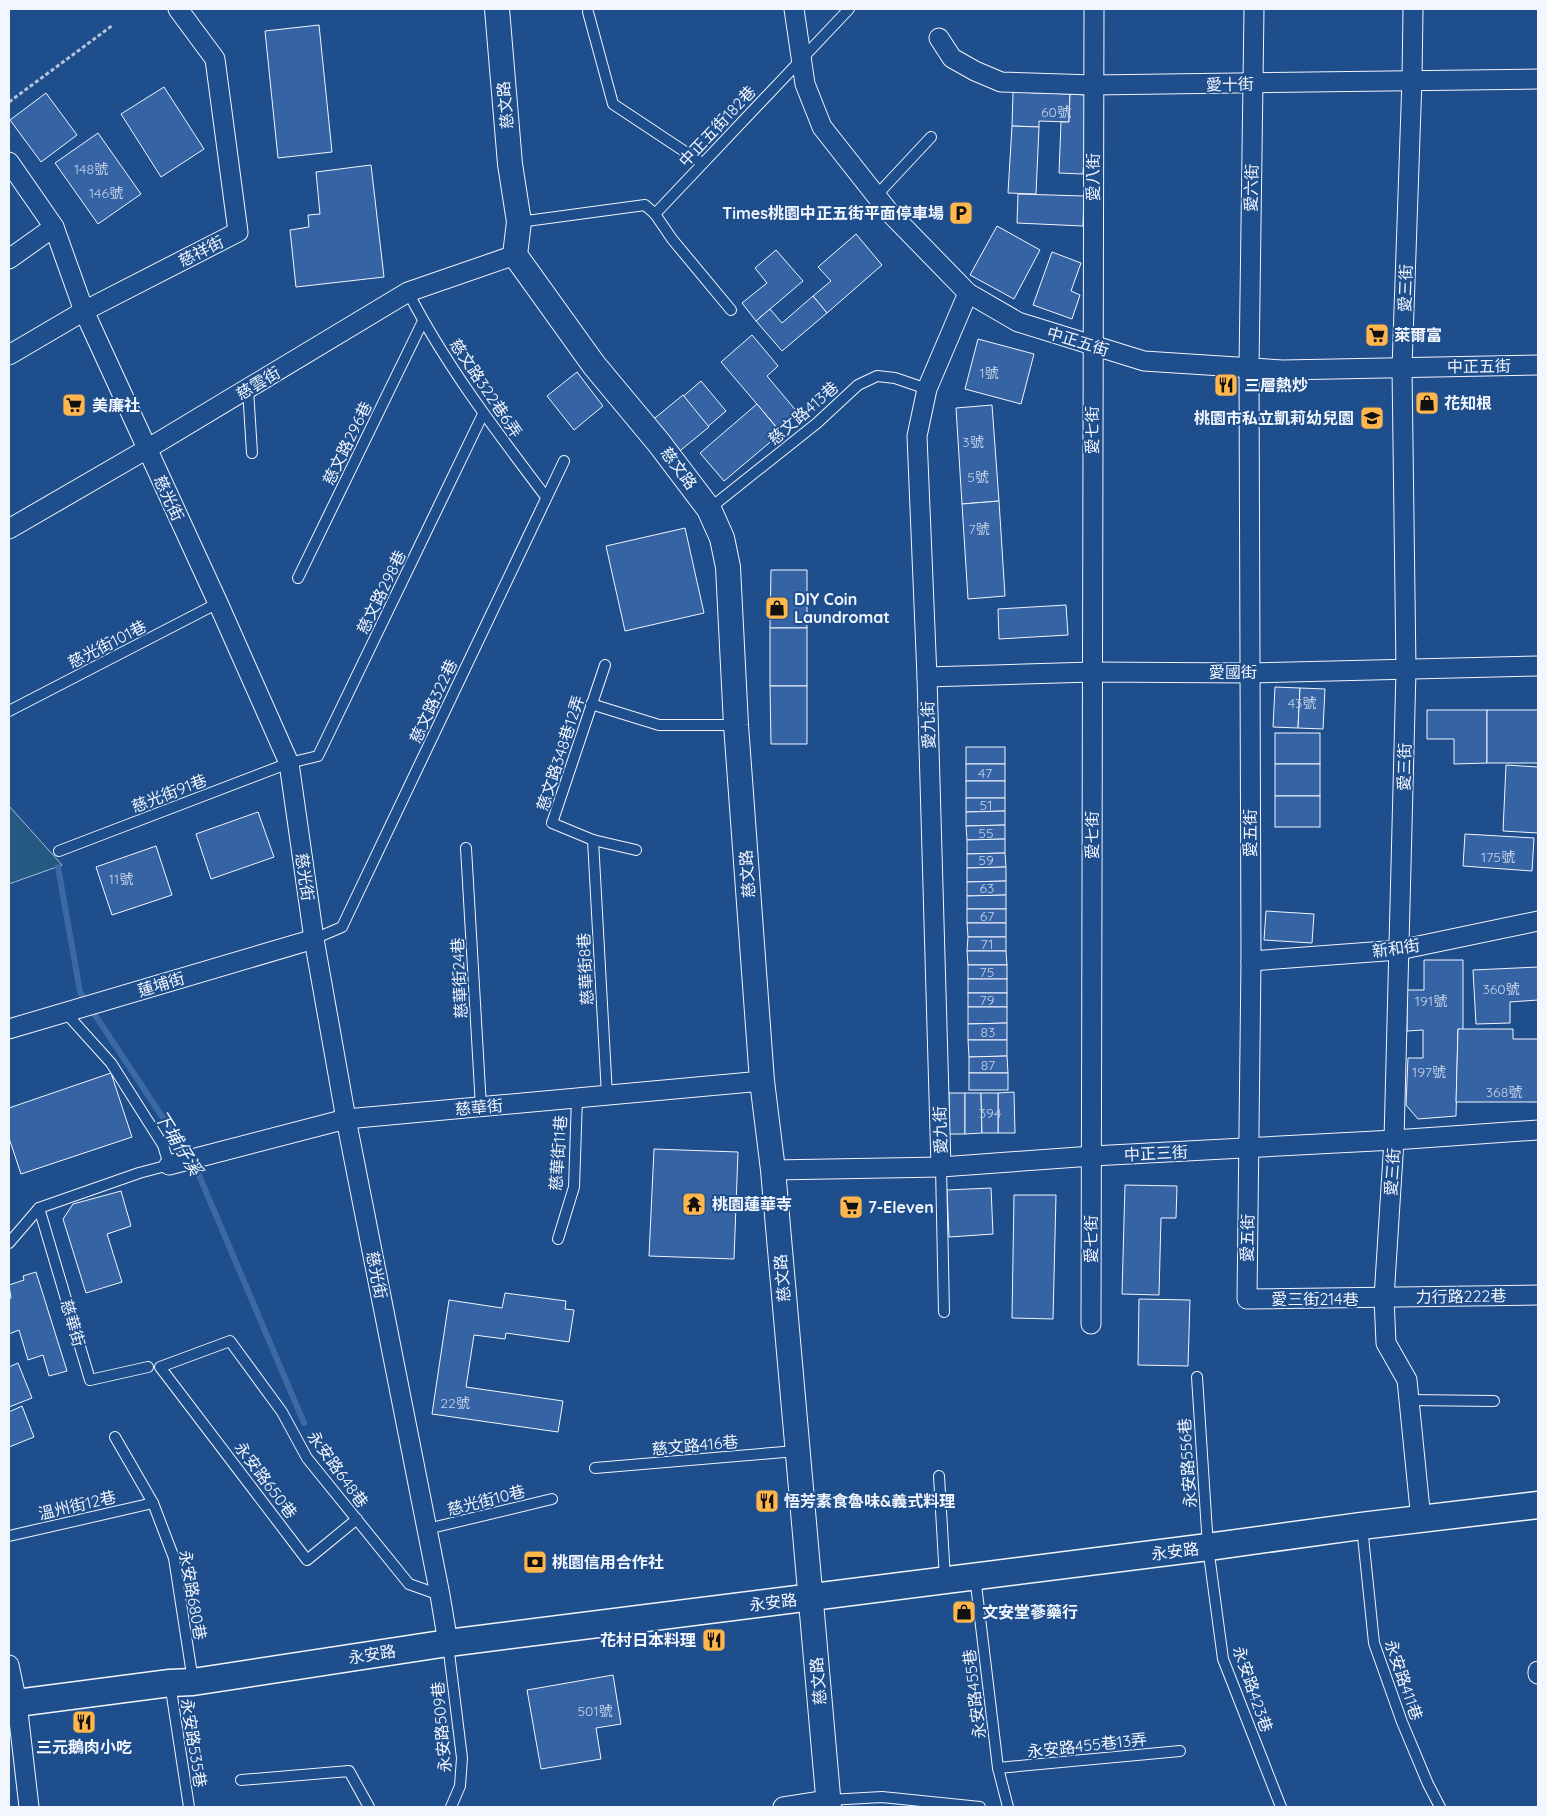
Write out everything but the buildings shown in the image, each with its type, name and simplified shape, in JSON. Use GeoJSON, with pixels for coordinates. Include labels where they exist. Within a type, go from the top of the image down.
{"type":"FeatureCollection","features":[{"type":"Feature","properties":{"kind":"main road","name":"永安路"},"geometry":{"type":"LineString","coordinates":[[13,1704],[182,1682],[448,1643],[1538,1505]]}},
{"type":"Feature","properties":{"kind":"street","name":"慈祥街"},"geometry":{"type":"LineString","coordinates":[[9,355],[84,311],[238,232],[215,59],[178,9]]}},
{"type":"Feature","properties":{"kind":"street","name":"慈文路"},"geometry":{"type":"LineString","coordinates":[[497,9],[510,164],[518,222],[515,255],[594,365],[660,443],[709,509],[722,538],[728,568],[736,725],[762,1082],[773,1170],[796,1451],[829,1803]]}},
{"type":"Feature","properties":{"kind":"street","name":"中正五街"},"geometry":{"type":"LineString","coordinates":[[794,9],[804,84],[822,127],[889,212],[968,293],[1018,322],[1144,361],[1283,370],[1538,365]]}},
{"type":"Feature","properties":{"kind":"street","name":"愛八街"},"geometry":{"type":"LineString","coordinates":[[1092,345],[1094,9]]}},
{"type":"Feature","properties":{"kind":"street","name":"愛六街"},"geometry":{"type":"LineString","coordinates":[[1249,368],[1254,9]]}},
{"type":"Feature","properties":{"kind":"street","name":"愛三街"},"geometry":{"type":"LineString","coordinates":[[1413,9],[1402,368],[1406,670],[1394,1140],[1384,1298],[1386,1343],[1407,1380],[1421,1520]]}},
{"type":"Feature","properties":{"kind":"street","name":"愛十街"},"geometry":{"type":"LineString","coordinates":[[939,38],[952,58],[975,71],[1001,82],[1093,85],[1538,79]]}},
{"type":"Feature","properties":{"kind":"street","name":"慈光街"},"geometry":{"type":"LineString","coordinates":[[9,162],[54,227],[84,311],[289,763],[314,939],[346,1119],[448,1643]]}},
{"type":"Feature","properties":{"kind":"street"},"geometry":{"type":"LineString","coordinates":[[9,259],[54,227]]}},
{"type":"Feature","properties":{"kind":"street","name":"慈雲街"},"geometry":{"type":"LineString","coordinates":[[9,529],[147,450],[408,292],[515,255]]}},
{"type":"Feature","properties":{"kind":"street","name":"愛九街"},"geometry":{"type":"LineString","coordinates":[[941,1167],[927,677],[917,436],[927,389],[968,293]]}},
{"type":"Feature","properties":{"kind":"street","name":"愛七街"},"geometry":{"type":"LineString","coordinates":[[1091,1324],[1092,345]]}},
{"type":"Feature","properties":{"kind":"street","name":"愛五街"},"geometry":{"type":"LineString","coordinates":[[1246,1299],[1251,961],[1249,368]]}},
{"type":"Feature","properties":{"kind":"street","name":"愛國街"},"geometry":{"type":"LineString","coordinates":[[927,677],[1092,672],[1249,673],[1538,666]]}},
{"type":"Feature","properties":{"kind":"street","name":"新和街"},"geometry":{"type":"LineString","coordinates":[[1251,961],[1399,950],[1538,921]]}},
{"type":"Feature","properties":{"kind":"street","name":"蓮埔街"},"geometry":{"type":"LineString","coordinates":[[9,1030],[314,939]]}},
{"type":"Feature","properties":{"kind":"street","name":"慈華街"},"geometry":{"type":"LineString","coordinates":[[175,1163],[346,1119],[762,1082]]}},
{"type":"Feature","properties":{"kind":"street","name":"中正三街"},"geometry":{"type":"LineString","coordinates":[[773,1170],[941,1167],[1092,1156],[1394,1140],[1538,1130]]}},
{"type":"Feature","properties":{"kind":"street","name":"力行路222巷"},"geometry":{"type":"LineString","coordinates":[[1384,1298],[1538,1295]]}},
{"type":"Feature","properties":{"kind":"street","name":"愛三街214巷"},"geometry":{"type":"LineString","coordinates":[[1246,1299],[1384,1298]]}},
{"type":"Feature","properties":{"kind":"street"},"geometry":{"type":"LineString","coordinates":[[9,1665],[29,1807]]}},
{"type":"Feature","properties":{"kind":"street"},"geometry":{"type":"LineString","coordinates":[[783,1807],[829,1803]]}},
{"type":"Feature","properties":{"kind":"lane","name":"中正五街182巷"},"geometry":{"type":"LineString","coordinates":[[655,214],[849,9]]}},
{"type":"Feature","properties":{"kind":"lane"},"geometry":{"type":"LineString","coordinates":[[588,12],[613,104],[702,163]]}},
{"type":"Feature","properties":{"kind":"lane"},"geometry":{"type":"LineString","coordinates":[[876,196],[930,137]]}},
{"type":"Feature","properties":{"kind":"lane"},"geometry":{"type":"LineString","coordinates":[[518,222],[645,205],[655,214],[672,239],[731,310]]}},
{"type":"Feature","properties":{"kind":"lane","name":"慈文路322巷6弄"},"geometry":{"type":"LineString","coordinates":[[408,292],[423,321],[483,414],[546,497]]}},
{"type":"Feature","properties":{"kind":"lane","name":"慈文路296巷"},"geometry":{"type":"LineString","coordinates":[[298,578],[423,321]]}},
{"type":"Feature","properties":{"kind":"lane","name":"慈文路413巷"},"geometry":{"type":"LineString","coordinates":[[709,509],[817,423],[858,385],[877,376],[895,378],[927,389]]}},
{"type":"Feature","properties":{"kind":"lane"},"geometry":{"type":"LineString","coordinates":[[248,389],[252,453]]}},
{"type":"Feature","properties":{"kind":"lane","name":"慈文路298巷"},"geometry":{"type":"LineString","coordinates":[[289,763],[318,756],[483,414]]}},
{"type":"Feature","properties":{"kind":"lane","name":"慈文路322巷"},"geometry":{"type":"LineString","coordinates":[[314,939],[342,927],[564,460]]}},
{"type":"Feature","properties":{"kind":"lane","name":"慈光街101巷"},"geometry":{"type":"LineString","coordinates":[[9,711],[218,603]]}},
{"type":"Feature","properties":{"kind":"lane","name":"慈文路348巷12弄"},"geometry":{"type":"LineString","coordinates":[[605,665],[552,823],[593,840],[636,850]]}},
{"type":"Feature","properties":{"kind":"lane"},"geometry":{"type":"LineString","coordinates":[[591,704],[659,725],[736,725]]}},
{"type":"Feature","properties":{"kind":"lane","name":"慈光街91巷"},"geometry":{"type":"LineString","coordinates":[[59,852],[289,763]]}},
{"type":"Feature","properties":{"kind":"lane","name":"慈華街8巷"},"geometry":{"type":"LineString","coordinates":[[593,840],[607,1095]]}},
{"type":"Feature","properties":{"kind":"lane","name":"慈華街24巷"},"geometry":{"type":"LineString","coordinates":[[466,848],[481,1107]]}},
{"type":"Feature","properties":{"kind":"lane"},"geometry":{"type":"LineString","coordinates":[[9,1243],[39,1208],[139,1173],[175,1163],[111,1063],[72,1010]]}},
{"type":"Feature","properties":{"kind":"lane","name":"慈華街11巷"},"geometry":{"type":"LineString","coordinates":[[558,1239],[574,1187],[577,1098]]}},
{"type":"Feature","properties":{"kind":"lane"},"geometry":{"type":"LineString","coordinates":[[941,1167],[944,1312]]}},
{"type":"Feature","properties":{"kind":"lane","name":"慈華街"},"geometry":{"type":"LineString","coordinates":[[39,1208],[90,1380],[148,1367]]}},
{"type":"Feature","properties":{"kind":"lane","name":"永安路648巷"},"geometry":{"type":"LineString","coordinates":[[160,1367],[230,1341],[282,1412],[307,1458],[409,1584],[440,1595]]}},
{"type":"Feature","properties":{"kind":"lane","name":"永安路650巷"},"geometry":{"type":"LineString","coordinates":[[160,1367],[307,1560],[357,1519]]}},
{"type":"Feature","properties":{"kind":"lane","name":"永安路556巷"},"geometry":{"type":"LineString","coordinates":[[1196,1377],[1208,1547]]}},
{"type":"Feature","properties":{"kind":"lane"},"geometry":{"type":"LineString","coordinates":[[1409,1400],[1494,1401]]}},
{"type":"Feature","properties":{"kind":"lane","name":"永安路680巷"},"geometry":{"type":"LineString","coordinates":[[115,1437],[153,1503],[174,1558],[182,1682]]}},
{"type":"Feature","properties":{"kind":"lane","name":"慈文路416巷"},"geometry":{"type":"LineString","coordinates":[[595,1468],[796,1451]]}},
{"type":"Feature","properties":{"kind":"lane"},"geometry":{"type":"LineString","coordinates":[[939,1476],[945,1579]]}},
{"type":"Feature","properties":{"kind":"lane","name":"慈光街10巷"},"geometry":{"type":"LineString","coordinates":[[427,1529],[552,1499]]}},
{"type":"Feature","properties":{"kind":"lane","name":"溫州街12巷"},"geometry":{"type":"LineString","coordinates":[[9,1536],[153,1503]]}},
{"type":"Feature","properties":{"kind":"lane","name":"永安路411巷"},"geometry":{"type":"LineString","coordinates":[[1362,1526],[1374,1643],[1402,1722],[1428,1784],[1440,1807]]}},
{"type":"Feature","properties":{"kind":"lane","name":"永安路423巷"},"geometry":{"type":"LineString","coordinates":[[1208,1547],[1223,1659],[1281,1807]]}},
{"type":"Feature","properties":{"kind":"lane","name":"永安路455巷"},"geometry":{"type":"LineString","coordinates":[[976,1575],[998,1768],[1008,1807]]}},
{"type":"Feature","properties":{"kind":"lane","name":"永安路509巷"},"geometry":{"type":"LineString","coordinates":[[448,1643],[462,1758],[460,1786],[451,1807]]}},
{"type":"Feature","properties":{"kind":"lane","name":"永安路535巷"},"geometry":{"type":"LineString","coordinates":[[182,1682],[189,1807]]}},
{"type":"Feature","properties":{"kind":"lane","name":"永安路455巷13弄"},"geometry":{"type":"LineString","coordinates":[[998,1768],[1180,1751]]}},
{"type":"Feature","properties":{"kind":"lane"},"geometry":{"type":"LineString","coordinates":[[241,1780],[349,1771],[369,1807]]}},
{"type":"Feature","properties":{"kind":"lane"},"geometry":{"type":"LineString","coordinates":[[829,1803],[882,1797],[980,1807]]}},
{"type":"Feature","properties":{"kind":"path"},"geometry":{"type":"LineString","coordinates":[[9,102],[113,25]]}},
{"type":"Feature","properties":{"kind":"shaded area"},"geometry":{"type":"Polygon","coordinates":[[[9,806],[62,865],[9,884],[9,806]]]}},
{"type":"Feature","properties":{"kind":"waterway","name":"下埔仔溪"},"geometry":{"type":"LineString","coordinates":[[58,867],[80,992],[196,1168],[304,1423]]}},
{"type":"Feature","properties":{"kind":"place","name":"Times桃園中正五街平面停車場"},"geometry":{"type":"Point","coordinates":[961,213]}},
{"type":"Feature","properties":{"kind":"place","name":"萊爾富"},"geometry":{"type":"Point","coordinates":[1377,335]}},
{"type":"Feature","properties":{"kind":"place","name":"三層熱炒"},"geometry":{"type":"Point","coordinates":[1226,385]}},
{"type":"Feature","properties":{"kind":"place","name":"花知根"},"geometry":{"type":"Point","coordinates":[1427,403]}},
{"type":"Feature","properties":{"kind":"place","name":"美廉社"},"geometry":{"type":"Point","coordinates":[74,405]}},
{"type":"Feature","properties":{"kind":"place","name":"桃園市私立凱莉幼兒園"},"geometry":{"type":"Point","coordinates":[1372,418]}},
{"type":"Feature","properties":{"kind":"place","name":"DIY Coin Laundromat"},"geometry":{"type":"Point","coordinates":[777,608]}},
{"type":"Feature","properties":{"kind":"place","name":"桃園蓮華寺"},"geometry":{"type":"Point","coordinates":[694,1204]}},
{"type":"Feature","properties":{"kind":"place","name":"7-Eleven"},"geometry":{"type":"Point","coordinates":[851,1207]}},
{"type":"Feature","properties":{"kind":"place","name":"悟芳素食魯味&義式料理"},"geometry":{"type":"Point","coordinates":[767,1501]}},
{"type":"Feature","properties":{"kind":"place","name":"桃園信用合作社"},"geometry":{"type":"Point","coordinates":[535,1562]}},
{"type":"Feature","properties":{"kind":"place","name":"文安堂蔘藥行"},"geometry":{"type":"Point","coordinates":[964,1612]}},
{"type":"Feature","properties":{"kind":"place","name":"花村日本料理"},"geometry":{"type":"Point","coordinates":[714,1640]}},
{"type":"Feature","properties":{"kind":"place","name":"三元鵝肉小吃"},"geometry":{"type":"Point","coordinates":[84,1722]}}]}
